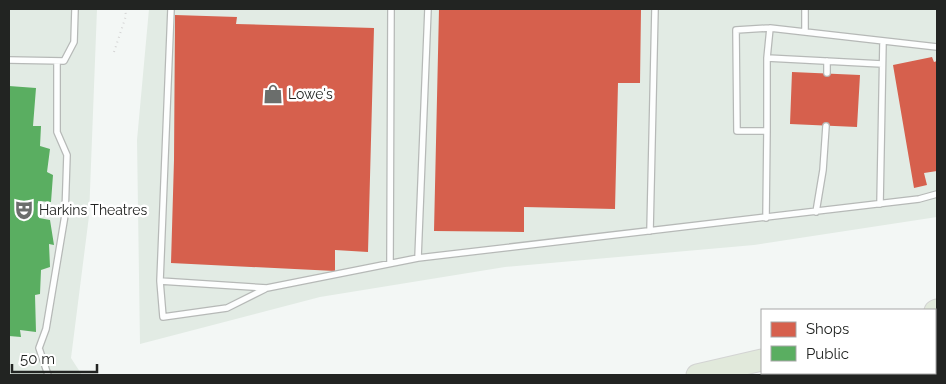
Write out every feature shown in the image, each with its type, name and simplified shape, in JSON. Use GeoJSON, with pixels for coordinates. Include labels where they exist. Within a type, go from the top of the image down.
{"type":"FeatureCollection","features":[{"type":"Feature","properties":{"kind":"highway"},"geometry":{"type":"LineString","coordinates":[[697,375],[761,360]]}},
{"type":"Feature","properties":{"kind":"lane"},"geometry":{"type":"LineString","coordinates":[[9,60],[64,60],[74,42],[75,9]]}},
{"type":"Feature","properties":{"kind":"lane"},"geometry":{"type":"LineString","coordinates":[[172,9],[160,281],[163,317],[227,308],[267,288],[418,258],[816,212],[919,199],[937,194]]}},
{"type":"Feature","properties":{"kind":"lane"},"geometry":{"type":"LineString","coordinates":[[390,263],[391,9]]}},
{"type":"Feature","properties":{"kind":"lane"},"geometry":{"type":"LineString","coordinates":[[418,258],[428,9]]}},
{"type":"Feature","properties":{"kind":"lane"},"geometry":{"type":"LineString","coordinates":[[650,231],[655,9]]}},
{"type":"Feature","properties":{"kind":"lane"},"geometry":{"type":"LineString","coordinates":[[805,9],[805,32]]}},
{"type":"Feature","properties":{"kind":"lane"},"geometry":{"type":"LineString","coordinates":[[766,218],[767,58],[770,28]]}},
{"type":"Feature","properties":{"kind":"lane"},"geometry":{"type":"LineString","coordinates":[[767,131],[737,131],[736,30],[770,28],[937,47]]}},
{"type":"Feature","properties":{"kind":"lane"},"geometry":{"type":"LineString","coordinates":[[880,204],[883,42]]}},
{"type":"Feature","properties":{"kind":"lane"},"geometry":{"type":"LineString","coordinates":[[767,58],[882,64]]}},
{"type":"Feature","properties":{"kind":"lane"},"geometry":{"type":"LineString","coordinates":[[48,375],[39,348],[46,330],[65,215],[67,155],[57,132],[57,61]]}},
{"type":"Feature","properties":{"kind":"lane"},"geometry":{"type":"LineString","coordinates":[[827,61],[827,73]]}},
{"type":"Feature","properties":{"kind":"lane"},"geometry":{"type":"LineString","coordinates":[[816,212],[823,170],[826,126]]}},
{"type":"Feature","properties":{"kind":"lane"},"geometry":{"type":"LineString","coordinates":[[160,281],[267,288]]}},
{"type":"Feature","properties":{"kind":"path"},"geometry":{"type":"LineString","coordinates":[[114,52],[126,16],[125,9]]}},
{"type":"Feature","properties":{"kind":"shaded area"},"geometry":{"type":"Polygon","coordinates":[[[9,9],[97,9],[89,216],[71,358],[82,375],[9,375],[9,9]]]}},
{"type":"Feature","properties":{"kind":"shaded area"},"geometry":{"type":"Polygon","coordinates":[[[149,9],[937,9],[937,217],[754,245],[505,267],[320,297],[140,344],[137,140],[149,9]]]}},
{"type":"Feature","properties":{"kind":"building: Shops"},"geometry":{"type":"Polygon","coordinates":[[[439,9],[641,9],[640,83],[618,83],[615,209],[524,207],[524,232],[434,231],[439,9]]]}},
{"type":"Feature","properties":{"kind":"building: Shops","name":"Lowe's"},"geometry":{"type":"Polygon","coordinates":[[[175,15],[237,17],[236,24],[374,28],[368,252],[335,250],[335,271],[171,263],[175,15]]]}},
{"type":"Feature","properties":{"kind":"building: Shops"},"geometry":{"type":"Polygon","coordinates":[[[932,57],[934,62],[937,61],[937,171],[924,173],[927,185],[914,188],[893,65],[932,57]]]}},
{"type":"Feature","properties":{"kind":"building: Shops"},"geometry":{"type":"Polygon","coordinates":[[[792,72],[860,75],[857,127],[790,124],[792,72]]]}},
{"type":"Feature","properties":{"kind":"building: Public","name":"Harkins Theatres"},"geometry":{"type":"Polygon","coordinates":[[[9,86],[36,88],[33,126],[41,126],[40,146],[50,149],[47,172],[53,175],[51,202],[38,201],[39,218],[50,220],[54,245],[49,244],[50,267],[41,270],[40,294],[35,295],[36,332],[20,330],[21,337],[9,336],[9,86]]]}},
{"type":"Feature","properties":{"kind":"place","name":"Lowe's"},"geometry":{"type":"Point","coordinates":[273,94]}},
{"type":"Feature","properties":{"kind":"place","name":"Harkins Theatres"},"geometry":{"type":"Point","coordinates":[24,210]}}]}
